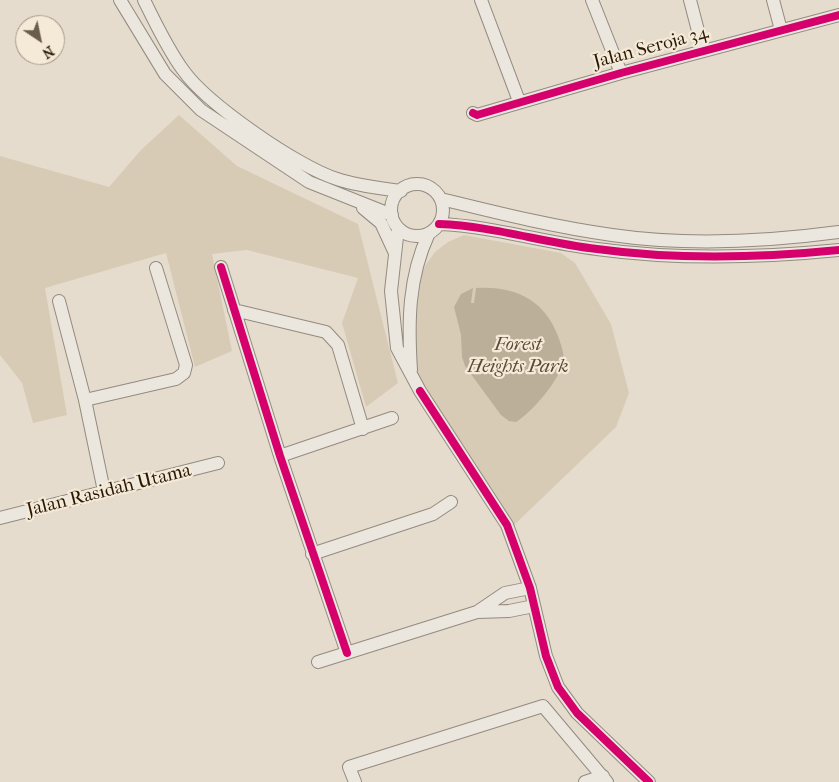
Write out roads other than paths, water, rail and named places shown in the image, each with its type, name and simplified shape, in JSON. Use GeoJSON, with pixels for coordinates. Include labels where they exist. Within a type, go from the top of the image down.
{"type":"FeatureCollection","features":[{"type":"Feature","properties":{"kind":"street"},"geometry":{"type":"LineString","coordinates":[[120,0],[164,74],[196,106],[309,182],[392,216]]}},
{"type":"Feature","properties":{"kind":"street"},"geometry":{"type":"LineString","coordinates":[[144,0],[169,50],[184,72],[198,88],[224,109],[315,170],[360,186],[401,191]]}},
{"type":"Feature","properties":{"kind":"street"},"geometry":{"type":"LineString","coordinates":[[481,0],[519,101]]}},
{"type":"Feature","properties":{"kind":"street"},"geometry":{"type":"LineString","coordinates":[[592,0],[621,73]]}},
{"type":"Feature","properties":{"kind":"street"},"geometry":{"type":"LineString","coordinates":[[690,0],[703,50]]}},
{"type":"Feature","properties":{"kind":"street"},"geometry":{"type":"LineString","coordinates":[[773,0],[781,30]]}},
{"type":"Feature","properties":{"kind":"street","name":"Jalan Seroja 34"},"geometry":{"type":"LineString","coordinates":[[473,113],[477,115],[519,101],[703,50],[839,15]]}},
{"type":"Feature","properties":{"kind":"street"},"geometry":{"type":"LineString","coordinates":[[412,376],[408,323],[411,292],[418,257],[429,234],[439,224],[444,212],[441,199],[433,189],[420,184],[413,185],[401,191],[393,202],[392,216],[398,228],[409,235],[429,234]]}},
{"type":"Feature","properties":{"kind":"street"},"geometry":{"type":"LineString","coordinates":[[347,197],[381,223],[394,254]]}},
{"type":"Feature","properties":{"kind":"street"},"geometry":{"type":"LineString","coordinates":[[441,199],[540,222],[622,236],[677,240],[756,241],[839,232]]}},
{"type":"Feature","properties":{"kind":"street"},"geometry":{"type":"LineString","coordinates":[[439,224],[464,225],[596,249],[635,253],[766,257],[839,250]]}},
{"type":"Feature","properties":{"kind":"street"},"geometry":{"type":"LineString","coordinates":[[398,228],[391,292],[397,348],[420,391],[507,525],[530,588],[546,656],[558,687],[577,713],[649,782]]}},
{"type":"Feature","properties":{"kind":"street"},"geometry":{"type":"LineString","coordinates":[[221,267],[280,456],[347,653]]}},
{"type":"Feature","properties":{"kind":"street"},"geometry":{"type":"LineString","coordinates":[[85,400],[176,379],[184,374],[186,365],[156,268]]}},
{"type":"Feature","properties":{"kind":"street"},"geometry":{"type":"LineString","coordinates":[[60,301],[85,400],[104,491]]}},
{"type":"Feature","properties":{"kind":"street"},"geometry":{"type":"LineString","coordinates":[[234,310],[326,332],[333,338],[338,345],[363,429]]}},
{"type":"Feature","properties":{"kind":"street"},"geometry":{"type":"LineString","coordinates":[[280,456],[392,418]]}},
{"type":"Feature","properties":{"kind":"street","name":"Jalan Rasidah Utama"},"geometry":{"type":"LineString","coordinates":[[0,518],[218,463]]}},
{"type":"Feature","properties":{"kind":"street"},"geometry":{"type":"LineString","coordinates":[[312,554],[433,514],[451,502]]}},
{"type":"Feature","properties":{"kind":"street"},"geometry":{"type":"LineString","coordinates":[[477,612],[506,593],[530,588]]}},
{"type":"Feature","properties":{"kind":"street"},"geometry":{"type":"LineString","coordinates":[[318,662],[477,612],[509,611],[534,606]]}},
{"type":"Feature","properties":{"kind":"street"},"geometry":{"type":"LineString","coordinates":[[355,782],[349,767],[543,706],[605,779]]}},
{"type":"Feature","properties":{"kind":"street"},"geometry":{"type":"LineString","coordinates":[[585,782],[605,779]]}},
{"type":"Feature","properties":{"kind":"park label","name":"Forest Heights Park"},"geometry":{"type":"Point","coordinates":[518,356]}}]}
